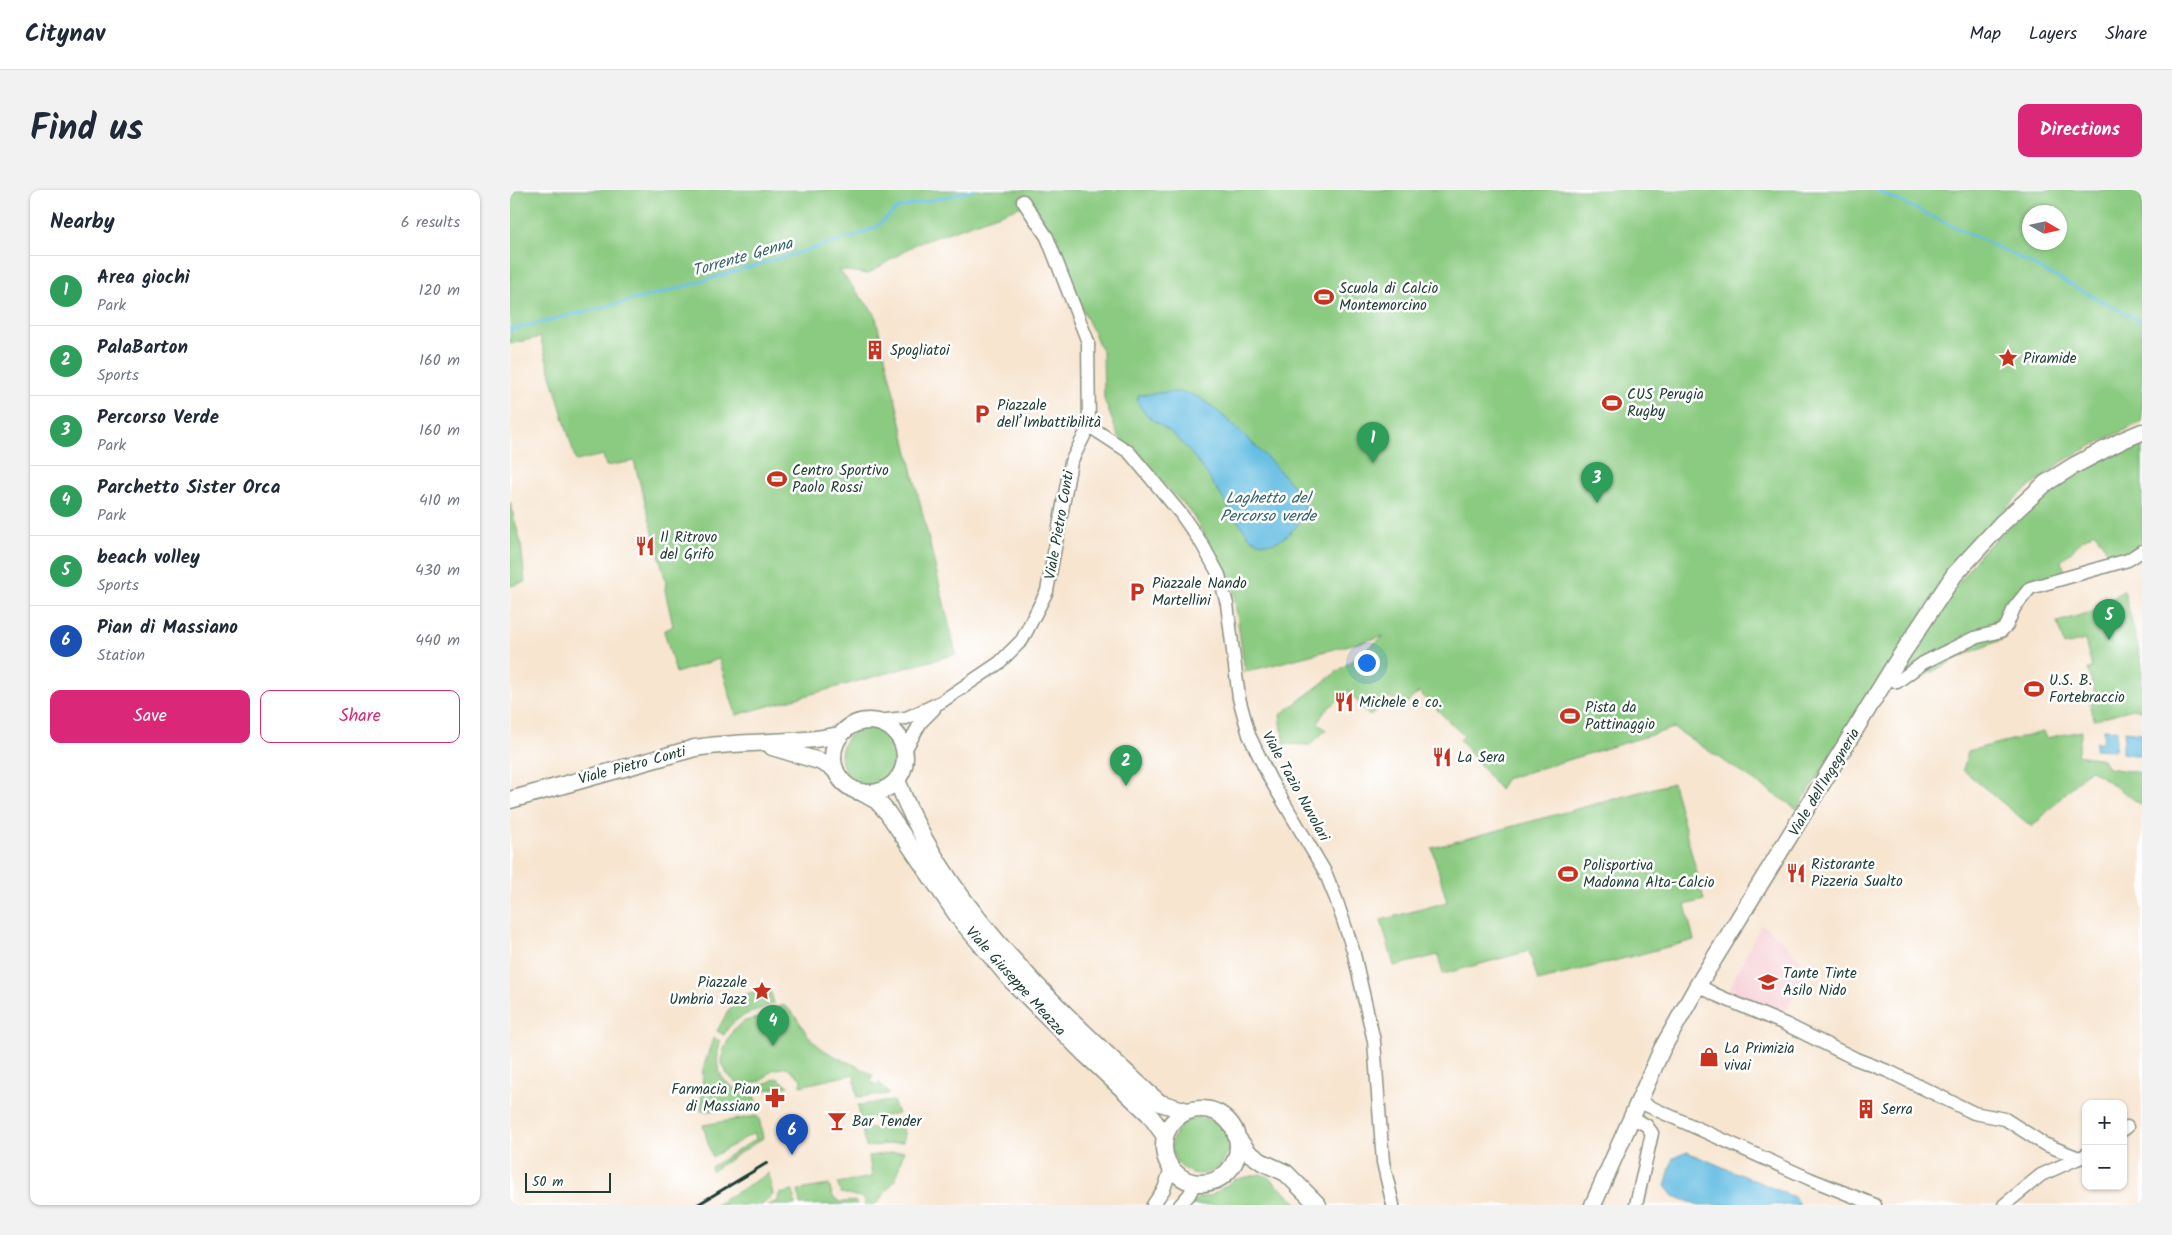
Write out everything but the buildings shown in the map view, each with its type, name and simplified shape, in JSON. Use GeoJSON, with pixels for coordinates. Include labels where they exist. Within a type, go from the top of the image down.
{"type":"FeatureCollection","features":[{"type":"Feature","properties":{"kind":"street","name":"Viale Pietro Conti"},"geometry":{"type":"LineString","coordinates":[[510,800],[694,748],[756,742],[821,739],[840,735],[856,723],[906,718],[941,702],[999,663],[1022,640],[1047,591],[1071,462],[1089,426],[1088,342],[1046,237],[1023,201]]}},
{"type":"Feature","properties":{"kind":"street","name":"Viale Tazio Nuvolari"},"geometry":{"type":"LineString","coordinates":[[1089,426],[1129,452],[1181,514],[1202,544],[1219,575],[1227,604],[1239,698],[1249,735],[1270,778],[1325,872],[1353,950],[1374,1041],[1383,1162],[1393,1205]]}},
{"type":"Feature","properties":{"kind":"street","name":"Viale dell'Ingegneria"},"geometry":{"type":"LineString","coordinates":[[1592,1205],[1662,1049],[1698,985],[1888,676],[1954,575],[2002,523],[2046,483],[2075,464],[2142,432]]}},
{"type":"Feature","properties":{"kind":"street"},"geometry":{"type":"LineString","coordinates":[[1888,676],[1897,682],[1916,667],[1943,653],[1974,638],[2001,631],[2007,625],[2014,608],[2030,588],[2128,560],[2142,551]]}},
{"type":"Feature","properties":{"kind":"street","name":"Viale Pietro Conti"},"geometry":{"type":"LineString","coordinates":[[897,780],[902,771],[905,750],[921,722],[941,702]]}},
{"type":"Feature","properties":{"kind":"street"},"geometry":{"type":"LineString","coordinates":[[876,721],[895,731],[905,750]]}},
{"type":"Feature","properties":{"kind":"street"},"geometry":{"type":"LineString","coordinates":[[835,769],[834,746],[840,735]]}},
{"type":"Feature","properties":{"kind":"street","name":"Viale Pietro Conti"},"geometry":{"type":"LineString","coordinates":[[756,742],[793,752],[835,769],[841,780],[850,788],[861,792]]}},
{"type":"Feature","properties":{"kind":"street"},"geometry":{"type":"LineString","coordinates":[[861,792],[881,791],[897,780]]}},
{"type":"Feature","properties":{"kind":"street","name":"Viale Giuseppe Meazza"},"geometry":{"type":"LineString","coordinates":[[897,780],[907,808],[926,843],[963,897],[1002,947],[1050,1000],[1146,1091],[1160,1103],[1188,1111]]}},
{"type":"Feature","properties":{"kind":"street","name":"Viale Giuseppe Meazza"},"geometry":{"type":"LineString","coordinates":[[861,792],[877,801],[887,812],[959,918],[1010,980],[1078,1048],[1149,1114],[1165,1136]]}},
{"type":"Feature","properties":{"kind":"street"},"geometry":{"type":"LineString","coordinates":[[1698,985],[1716,996],[1785,1024],[1974,1113],[2005,1119],[2044,1144],[2082,1156]]}},
{"type":"Feature","properties":{"kind":"street"},"geometry":{"type":"LineString","coordinates":[[1638,1101],[1794,1172],[1875,1205]]}},
{"type":"Feature","properties":{"kind":"street"},"geometry":{"type":"LineString","coordinates":[[1262,1162],[1230,1168],[1215,1180],[1196,1182],[1186,1180],[1171,1168],[1165,1152],[1165,1136],[1170,1126],[1178,1117],[1188,1111],[1199,1109],[1212,1110],[1223,1116],[1231,1125],[1236,1136],[1249,1153],[1262,1162],[1286,1172],[1318,1205]]}},
{"type":"Feature","properties":{"kind":"street"},"geometry":{"type":"LineString","coordinates":[[1630,1117],[1646,1125],[1652,1133],[1636,1205]]}},
{"type":"Feature","properties":{"kind":"street"},"geometry":{"type":"LineString","coordinates":[[1230,1168],[1236,1152],[1236,1136]]}},
{"type":"Feature","properties":{"kind":"street"},"geometry":{"type":"LineString","coordinates":[[2004,1205],[2041,1175],[2082,1156]]}},
{"type":"Feature","properties":{"kind":"street"},"geometry":{"type":"LineString","coordinates":[[1153,1205],[1164,1189],[1171,1168]]}},
{"type":"Feature","properties":{"kind":"street"},"geometry":{"type":"LineString","coordinates":[[1180,1205],[1189,1195],[1196,1182]]}},
{"type":"Feature","properties":{"kind":"shaded area","name":"Tante Tinte Asilo Nido"},"geometry":{"type":"Polygon","coordinates":[[[1761,924],[1781,939],[1810,970],[1782,1017],[1727,993],[1761,924]]]}},
{"type":"Feature","properties":{"kind":"green space"},"geometry":{"type":"Polygon","coordinates":[[[510,190],[2142,190],[2142,422],[2062,462],[2018,496],[1956,561],[1797,809],[1674,728],[1505,779],[1500,790],[1460,740],[1464,736],[1419,692],[1401,708],[1390,697],[1372,715],[1368,715],[1349,691],[1325,711],[1318,722],[1326,730],[1310,745],[1284,744],[1280,715],[1384,636],[1245,672],[1232,580],[1190,511],[1118,436],[1104,399],[1103,353],[1059,258],[1025,205],[914,245],[868,274],[839,270],[875,314],[956,654],[736,715],[719,659],[676,673],[664,631],[673,626],[665,590],[666,582],[634,461],[606,466],[603,455],[576,461],[540,337],[510,344],[510,190]]]}},
{"type":"Feature","properties":{"kind":"green space"},"geometry":{"type":"Polygon","coordinates":[[[2142,440],[2142,541],[2124,558],[2113,560],[2095,532],[2084,539],[2061,561],[2066,573],[2030,584],[2018,591],[2002,624],[2006,638],[1959,657],[1916,681],[1902,669],[1943,604],[1980,554],[2032,504],[2082,469],[2142,440]]]}},
{"type":"Feature","properties":{"kind":"green space"},"geometry":{"type":"Polygon","coordinates":[[[510,502],[521,544],[525,582],[510,586],[510,502]]]}},
{"type":"Feature","properties":{"kind":"green space"},"geometry":{"type":"Polygon","coordinates":[[[2124,590],[2142,664],[2142,710],[2132,709],[2094,720],[2090,704],[2097,702],[2088,669],[2092,668],[2085,640],[2064,645],[2057,622],[2095,611],[2124,590]]]}},
{"type":"Feature","properties":{"kind":"green space"},"geometry":{"type":"Polygon","coordinates":[[[864,727],[876,727],[886,731],[895,740],[899,762],[891,777],[876,785],[864,785],[854,781],[845,772],[841,762],[841,750],[845,740],[854,731],[864,727]]]}},
{"type":"Feature","properties":{"kind":"green space"},"geometry":{"type":"Polygon","coordinates":[[[2082,731],[2077,755],[2103,759],[2108,768],[2142,773],[2142,805],[2090,769],[2032,827],[1963,770],[1968,751],[2043,732],[2046,738],[2082,731]]]}},
{"type":"Feature","properties":{"kind":"green space","name":"Polisportiva Madonna Alta-Calcio"},"geometry":{"type":"Polygon","coordinates":[[[1673,783],[1704,900],[1685,905],[1694,940],[1538,981],[1529,951],[1443,974],[1438,955],[1394,966],[1381,920],[1447,902],[1432,848],[1673,783]]]}},
{"type":"Feature","properties":{"kind":"green space"},"geometry":{"type":"Polygon","coordinates":[[[764,989],[771,993],[774,1003],[739,1019],[728,1028],[724,1035],[717,1031],[734,1003],[746,995],[764,989]]]}},
{"type":"Feature","properties":{"kind":"green space"},"geometry":{"type":"Polygon","coordinates":[[[783,1005],[796,1017],[808,1035],[819,1046],[834,1056],[873,1075],[870,1080],[875,1085],[880,1083],[889,1094],[857,1097],[854,1074],[800,1086],[801,1079],[787,1067],[772,1070],[762,1081],[744,1084],[734,1081],[727,1074],[722,1063],[723,1051],[733,1030],[745,1021],[762,1017],[783,1005]]]}},
{"type":"Feature","properties":{"kind":"green space"},"geometry":{"type":"Polygon","coordinates":[[[713,1038],[720,1041],[719,1070],[724,1080],[732,1086],[743,1090],[760,1086],[777,1078],[789,1086],[753,1092],[757,1106],[753,1109],[701,1111],[703,1069],[713,1038]]]}},
{"type":"Feature","properties":{"kind":"green space"},"geometry":{"type":"Polygon","coordinates":[[[893,1101],[898,1114],[860,1119],[858,1105],[893,1101]]]}},
{"type":"Feature","properties":{"kind":"green space"},"geometry":{"type":"Polygon","coordinates":[[[756,1116],[759,1118],[763,1138],[712,1171],[711,1167],[756,1139],[754,1133],[712,1157],[703,1125],[756,1116]]]}},
{"type":"Feature","properties":{"kind":"green space"},"geometry":{"type":"Polygon","coordinates":[[[1194,1118],[1206,1118],[1220,1126],[1228,1140],[1226,1157],[1220,1166],[1206,1174],[1194,1174],[1184,1169],[1177,1162],[1172,1152],[1172,1140],[1177,1130],[1184,1123],[1194,1118]]]}},
{"type":"Feature","properties":{"kind":"green space"},"geometry":{"type":"Polygon","coordinates":[[[901,1123],[904,1133],[903,1142],[866,1147],[862,1130],[901,1123]]]}},
{"type":"Feature","properties":{"kind":"green space"},"geometry":{"type":"Polygon","coordinates":[[[904,1151],[895,1180],[876,1204],[865,1205],[865,1200],[860,1197],[841,1193],[837,1183],[872,1177],[869,1156],[904,1151]]]}},
{"type":"Feature","properties":{"kind":"green space"},"geometry":{"type":"Polygon","coordinates":[[[769,1173],[773,1195],[762,1205],[715,1205],[769,1173]]]}},
{"type":"Feature","properties":{"kind":"green space"},"geometry":{"type":"Polygon","coordinates":[[[1260,1174],[1268,1177],[1299,1205],[1190,1205],[1198,1198],[1212,1195],[1234,1180],[1260,1174]]]}},
{"type":"Feature","properties":{"kind":"green space"},"geometry":{"type":"Polygon","coordinates":[[[829,1185],[833,1197],[840,1202],[855,1201],[857,1204],[800,1205],[798,1190],[829,1185]]]}},
{"type":"Feature","properties":{"kind":"green space"},"geometry":{"type":"Polygon","coordinates":[[[793,1191],[795,1205],[768,1205],[778,1201],[779,1194],[793,1191]]]}},
{"type":"Feature","properties":{"kind":"water","name":"Laghetto del Percorso verde"},"geometry":{"type":"Polygon","coordinates":[[[1168,392],[1191,394],[1208,403],[1257,447],[1300,496],[1305,505],[1304,514],[1300,522],[1282,539],[1269,543],[1251,539],[1187,448],[1171,432],[1149,417],[1137,401],[1139,395],[1168,392]]]}},
{"type":"Feature","properties":{"kind":"water"},"geometry":{"type":"Polygon","coordinates":[[[2104,729],[2117,730],[2115,750],[2095,749],[2096,742],[2103,742],[2104,729]]]}},
{"type":"Feature","properties":{"kind":"water"},"geometry":{"type":"Polygon","coordinates":[[[2125,731],[2142,733],[2142,756],[2122,753],[2125,731]]]}},
{"type":"Feature","properties":{"kind":"water"},"geometry":{"type":"Polygon","coordinates":[[[1687,1152],[1794,1197],[1800,1205],[1699,1205],[1673,1196],[1665,1186],[1673,1158],[1687,1152]]]}},
{"type":"Feature","properties":{"kind":"waterway","name":"Torrente Genna"},"geometry":{"type":"LineString","coordinates":[[510,330],[665,292],[855,236],[876,227],[898,208],[974,190]]}},
{"type":"Feature","properties":{"kind":"waterway","name":"Torrente Genna"},"geometry":{"type":"LineString","coordinates":[[1876,190],[2014,255],[2142,322]]}},
{"type":"Feature","properties":{"kind":"railway"},"geometry":{"type":"LineString","coordinates":[[697,1205],[767,1163]]}},
{"type":"Feature","properties":{"kind":"place","name":"Scuola di Calcio Montemorcino"},"geometry":{"type":"Point","coordinates":[1324,297]}},
{"type":"Feature","properties":{"kind":"place","name":"Spogliatoi"},"geometry":{"type":"Point","coordinates":[875,350]}},
{"type":"Feature","properties":{"kind":"place","name":"Piramide"},"geometry":{"type":"Point","coordinates":[2008,358]}},
{"type":"Feature","properties":{"kind":"place","name":"CUS Perugia Rugby"},"geometry":{"type":"Point","coordinates":[1612,403]}},
{"type":"Feature","properties":{"kind":"place","name":"Piazzale dell’Imbattibilità"},"geometry":{"type":"Point","coordinates":[982,414]}},
{"type":"Feature","properties":{"kind":"place","name":"Area giochi"},"geometry":{"type":"Point","coordinates":[1373,463]}},
{"type":"Feature","properties":{"kind":"place","name":"Centro Sportivo Paolo Rossi"},"geometry":{"type":"Point","coordinates":[777,479]}},
{"type":"Feature","properties":{"kind":"place","name":"Percorso Verde"},"geometry":{"type":"Point","coordinates":[1597,503]}},
{"type":"Feature","properties":{"kind":"place","name":"Il Ritrovo del Grifo"},"geometry":{"type":"Point","coordinates":[645,546]}},
{"type":"Feature","properties":{"kind":"place","name":"Piazzale Nando Martellini"},"geometry":{"type":"Point","coordinates":[1137,592]}},
{"type":"Feature","properties":{"kind":"place","name":"beach volley"},"geometry":{"type":"Point","coordinates":[2109,640]}},
{"type":"Feature","properties":{"kind":"place","name":"U.S. B. Fortebraccio"},"geometry":{"type":"Point","coordinates":[2034,689]}},
{"type":"Feature","properties":{"kind":"place","name":"Michele e co."},"geometry":{"type":"Point","coordinates":[1344,702]}},
{"type":"Feature","properties":{"kind":"place","name":"Pista da Pattinaggio"},"geometry":{"type":"Point","coordinates":[1570,716]}},
{"type":"Feature","properties":{"kind":"place","name":"La Sera"},"geometry":{"type":"Point","coordinates":[1442,757]}},
{"type":"Feature","properties":{"kind":"place","name":"PalaBarton"},"geometry":{"type":"Point","coordinates":[1126,786]}},
{"type":"Feature","properties":{"kind":"place","name":"Ristorante Pizzeria Sualto"},"geometry":{"type":"Point","coordinates":[1796,873]}},
{"type":"Feature","properties":{"kind":"place","name":"Polisportiva Madonna Alta-Calcio"},"geometry":{"type":"Point","coordinates":[1568,874]}},
{"type":"Feature","properties":{"kind":"place","name":"Tante Tinte Asilo Nido"},"geometry":{"type":"Point","coordinates":[1768,982]}},
{"type":"Feature","properties":{"kind":"place","name":"Piazzale Umbria Jazz"},"geometry":{"type":"Point","coordinates":[762,991]}},
{"type":"Feature","properties":{"kind":"place","name":"Parchetto Sister Orca"},"geometry":{"type":"Point","coordinates":[773,1046]}},
{"type":"Feature","properties":{"kind":"place","name":"La Primizia vivai"},"geometry":{"type":"Point","coordinates":[1709,1057]}},
{"type":"Feature","properties":{"kind":"place","name":"Farmacia Pian di Massiano"},"geometry":{"type":"Point","coordinates":[775,1098]}},
{"type":"Feature","properties":{"kind":"place","name":"Serra"},"geometry":{"type":"Point","coordinates":[1866,1109]}},
{"type":"Feature","properties":{"kind":"place","name":"Bar Tender"},"geometry":{"type":"Point","coordinates":[837,1121]}},
{"type":"Feature","properties":{"kind":"place","name":"Pian di Massiano"},"geometry":{"type":"Point","coordinates":[792,1155]}}]}
